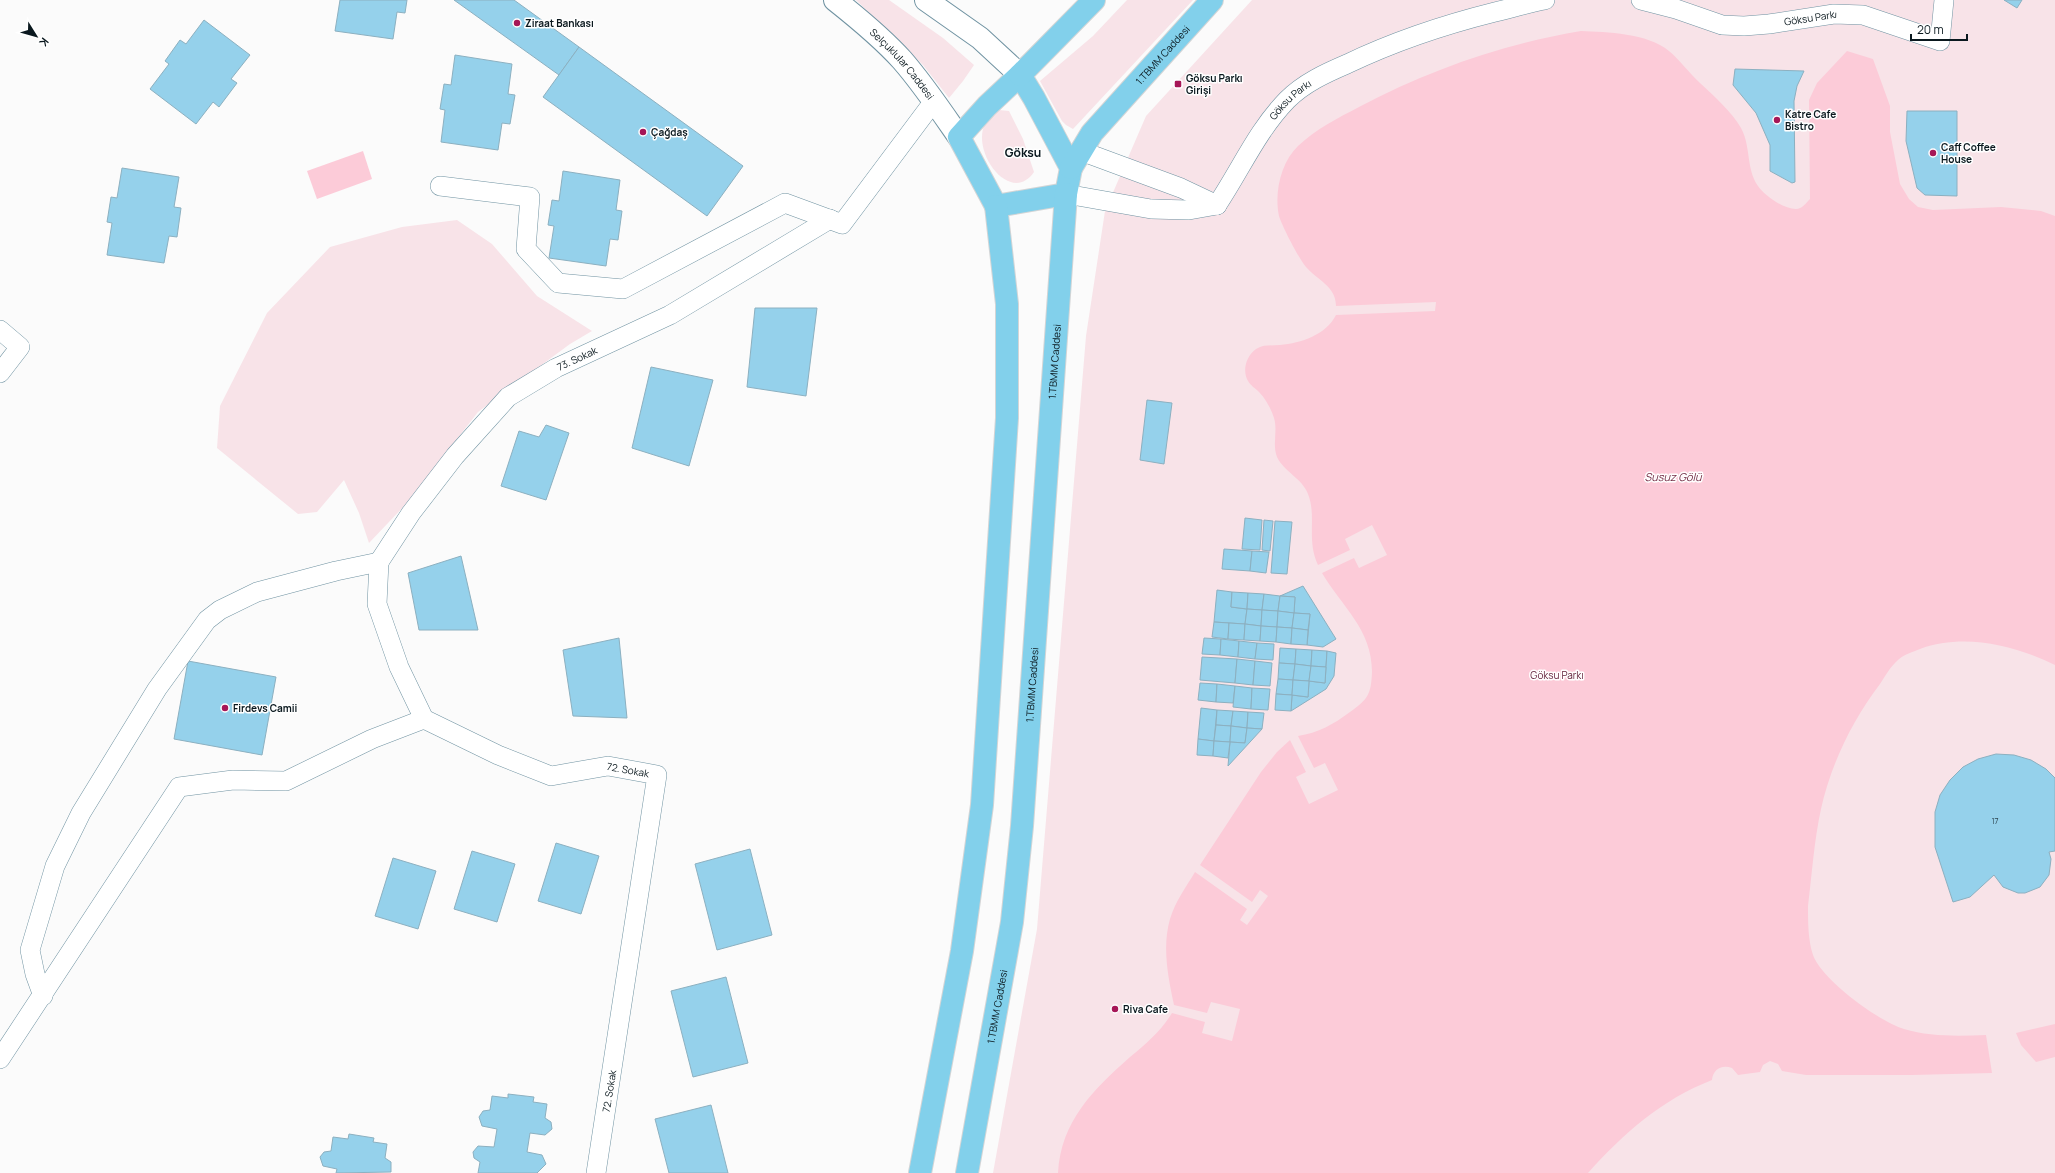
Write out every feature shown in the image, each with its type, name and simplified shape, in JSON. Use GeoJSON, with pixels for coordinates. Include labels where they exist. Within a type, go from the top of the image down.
{"type":"FeatureCollection","features":[{"type":"Feature","properties":{"kind":"main road","name":"Selçuklular Caddesi"},"geometry":{"type":"LineString","coordinates":[[835,0],[886,44],[915,76],[959,137]]}},
{"type":"Feature","properties":{"kind":"main road"},"geometry":{"type":"LineString","coordinates":[[926,0],[980,38],[1020,75],[1076,160]]}},
{"type":"Feature","properties":{"kind":"main road"},"geometry":{"type":"LineString","coordinates":[[920,1173],[962,951],[982,806],[1007,418],[1007,304],[996,206],[959,137],[987,106],[1020,75],[1094,0]]}},
{"type":"Feature","properties":{"kind":"main road","name":"1.TBMM Caddesi"},"geometry":{"type":"LineString","coordinates":[[967,1173],[1012,922],[1022,826],[1066,194],[1076,160],[1092,133],[1212,0]]}},
{"type":"Feature","properties":{"kind":"main road"},"geometry":{"type":"LineString","coordinates":[[996,206],[1066,194]]}},
{"type":"Feature","properties":{"kind":"street","name":"Göksu Parkı"},"geometry":{"type":"LineString","coordinates":[[1217,205],[1237,176],[1255,139],[1271,117],[1288,99],[1315,80],[1382,47],[1418,33],[1546,0]]}},
{"type":"Feature","properties":{"kind":"street","name":"Göksu Parkı"},"geometry":{"type":"LineString","coordinates":[[1641,0],[1676,9],[1722,25],[1744,26],[1834,14],[1863,15],[1940,41],[1944,0]]}},
{"type":"Feature","properties":{"kind":"street"},"geometry":{"type":"LineString","coordinates":[[440,186],[530,197],[526,249],[558,283],[623,289],[785,203],[842,224],[934,101]]}},
{"type":"Feature","properties":{"kind":"street"},"geometry":{"type":"LineString","coordinates":[[1076,160],[1181,188],[1217,205]]}},
{"type":"Feature","properties":{"kind":"street"},"geometry":{"type":"LineString","coordinates":[[1066,194],[1151,209],[1189,210],[1217,205]]}},
{"type":"Feature","properties":{"kind":"street","name":"73. Sokak"},"geometry":{"type":"LineString","coordinates":[[379,562],[411,513],[455,456],[508,397],[556,368],[670,315],[830,219]]}},
{"type":"Feature","properties":{"kind":"street"},"geometry":{"type":"LineString","coordinates":[[0,330],[20,347],[0,373]]}},
{"type":"Feature","properties":{"kind":"street"},"geometry":{"type":"LineString","coordinates":[[0,1059],[43,996],[179,787],[233,780],[286,781],[372,738],[424,719],[399,667],[377,604],[379,562],[336,570],[257,592],[220,610],[207,620],[157,689],[81,813],[55,866],[30,950],[35,974],[43,996]]}},
{"type":"Feature","properties":{"kind":"street","name":"72. Sokak"},"geometry":{"type":"LineString","coordinates":[[424,719],[498,755],[551,776],[608,766],[657,775],[596,1173]]}},
{"type":"Feature","properties":{"kind":"green space"},"geometry":{"type":"Polygon","coordinates":[[[856,0],[889,0],[943,38],[974,65],[949,98],[923,65],[856,0]]]}},
{"type":"Feature","properties":{"kind":"green space"},"geometry":{"type":"Polygon","coordinates":[[[1127,0],[1193,0],[1073,129],[1062,121],[1040,81],[1093,36],[1127,0]]]}},
{"type":"Feature","properties":{"kind":"green space","name":"Susuz Gölü"},"geometry":{"type":"Polygon","coordinates":[[[1252,0],[2055,0],[2055,1173],[993,1173],[1037,929],[1086,336],[1105,211],[1146,116],[1252,0]]]}},
{"type":"Feature","properties":{"kind":"green space"},"geometry":{"type":"Polygon","coordinates":[[[999,110],[1009,111],[1023,139],[1034,172],[1023,182],[1011,182],[999,175],[990,164],[984,149],[982,134],[987,120],[999,110]]]}},
{"type":"Feature","properties":{"kind":"green space"},"geometry":{"type":"Polygon","coordinates":[[[457,220],[492,244],[537,296],[592,331],[570,344],[478,412],[408,502],[369,543],[359,513],[344,480],[317,512],[298,514],[217,448],[220,406],[267,313],[330,247],[402,227],[457,220]]]}},
{"type":"Feature","properties":{"kind":"water","name":"Susuz Gölü"},"geometry":{"type":"Polygon","coordinates":[[[1581,31],[1614,33],[1638,37],[1650,40],[1669,51],[1733,116],[1744,135],[1750,165],[1754,179],[1758,186],[1769,197],[1785,207],[1798,209],[1804,206],[1810,199],[1809,100],[1817,83],[1847,51],[1873,59],[1890,106],[1890,132],[1900,184],[1909,199],[1918,207],[1933,210],[2001,207],[2041,211],[2055,216],[2055,665],[2006,647],[1971,642],[1937,644],[1909,653],[1895,662],[1860,713],[1830,776],[1821,809],[1808,906],[1809,937],[1813,955],[1818,965],[1839,987],[1866,1009],[1893,1025],[1904,1029],[1934,1035],[1986,1035],[1992,1073],[1806,1075],[1782,1071],[1778,1064],[1770,1061],[1763,1065],[1760,1072],[1738,1075],[1732,1068],[1722,1067],[1716,1070],[1712,1080],[1676,1097],[1644,1119],[1615,1144],[1588,1173],[1058,1173],[1060,1154],[1065,1138],[1072,1122],[1081,1108],[1116,1069],[1153,1037],[1172,1013],[1205,1022],[1202,1033],[1232,1041],[1240,1009],[1211,1002],[1207,1013],[1174,1005],[1168,973],[1166,951],[1166,940],[1172,913],[1195,872],[1247,909],[1240,920],[1247,925],[1268,896],[1260,890],[1252,902],[1200,865],[1261,772],[1277,752],[1290,740],[1306,772],[1296,777],[1309,804],[1338,790],[1325,763],[1314,768],[1298,736],[1319,730],[1344,716],[1365,700],[1371,686],[1371,657],[1367,643],[1354,619],[1322,573],[1354,558],[1359,568],[1387,555],[1372,525],[1345,539],[1350,550],[1318,565],[1314,556],[1311,502],[1302,484],[1284,467],[1277,457],[1275,447],[1274,418],[1264,398],[1248,381],[1245,368],[1247,360],[1259,347],[1296,342],[1312,337],[1326,328],[1336,315],[1435,311],[1436,302],[1336,306],[1333,293],[1325,284],[1310,272],[1303,263],[1279,216],[1277,198],[1278,188],[1287,160],[1298,146],[1320,129],[1359,107],[1412,81],[1495,51],[1552,36],[1581,31]]]}},
{"type":"Feature","properties":{"kind":"water"},"geometry":{"type":"Polygon","coordinates":[[[363,151],[372,179],[317,199],[307,171],[363,151]]]}},
{"type":"Feature","properties":{"kind":"water"},"geometry":{"type":"Polygon","coordinates":[[[2055,1024],[2055,1057],[2036,1062],[2021,1045],[2016,1033],[2055,1024]]]}},
{"type":"Feature","properties":{"kind":"building"},"geometry":{"type":"Polygon","coordinates":[[[340,0],[407,0],[405,13],[397,12],[393,39],[335,31],[340,0]]]}},
{"type":"Feature","properties":{"kind":"building","name":"Ziraat Bankası"},"geometry":{"type":"Polygon","coordinates":[[[454,0],[514,0],[579,47],[559,75],[454,0]]]}},
{"type":"Feature","properties":{"kind":"building"},"geometry":{"type":"Polygon","coordinates":[[[2004,0],[2022,0],[2017,8],[2004,0]]]}},
{"type":"Feature","properties":{"kind":"building"},"geometry":{"type":"Polygon","coordinates":[[[204,20],[250,55],[231,79],[237,83],[219,107],[213,102],[196,124],[150,89],[169,64],[165,61],[180,40],[186,44],[204,20]]]}},
{"type":"Feature","properties":{"kind":"building","name":"Çağdaş"},"geometry":{"type":"Polygon","coordinates":[[[579,47],[743,166],[707,216],[543,97],[579,47]]]}},
{"type":"Feature","properties":{"kind":"building"},"geometry":{"type":"Polygon","coordinates":[[[455,55],[512,64],[508,94],[515,95],[510,124],[502,123],[498,150],[441,142],[445,110],[440,109],[444,84],[451,85],[455,55]]]}},
{"type":"Feature","properties":{"kind":"building","name":"Katre Cafe Bistro"},"geometry":{"type":"Polygon","coordinates":[[[1735,69],[1804,71],[1797,86],[1794,101],[1795,182],[1792,183],[1770,171],[1770,145],[1756,113],[1733,85],[1735,69]]]}},
{"type":"Feature","properties":{"kind":"building","name":"Caff Coffee House"},"geometry":{"type":"Polygon","coordinates":[[[1907,111],[1957,111],[1957,196],[1925,195],[1917,188],[1906,141],[1907,111]]]}},
{"type":"Feature","properties":{"kind":"building"},"geometry":{"type":"Polygon","coordinates":[[[122,168],[179,177],[174,207],[181,208],[177,237],[169,236],[164,263],[107,255],[112,223],[107,222],[111,197],[117,198],[122,168]]]}},
{"type":"Feature","properties":{"kind":"building"},"geometry":{"type":"Polygon","coordinates":[[[563,171],[620,180],[616,210],[622,211],[618,240],[610,239],[606,266],[549,258],[554,226],[548,225],[552,200],[559,201],[563,171]]]}},
{"type":"Feature","properties":{"kind":"building"},"geometry":{"type":"Polygon","coordinates":[[[755,308],[817,308],[806,396],[747,387],[755,308]]]}},
{"type":"Feature","properties":{"kind":"building"},"geometry":{"type":"Polygon","coordinates":[[[651,367],[713,380],[689,466],[632,448],[651,367]]]}},
{"type":"Feature","properties":{"kind":"building"},"geometry":{"type":"Polygon","coordinates":[[[1147,400],[1172,403],[1164,464],[1140,460],[1147,400]]]}},
{"type":"Feature","properties":{"kind":"building"},"geometry":{"type":"Polygon","coordinates":[[[546,425],[569,433],[546,500],[501,486],[519,431],[539,437],[546,425]]]}},
{"type":"Feature","properties":{"kind":"building"},"geometry":{"type":"Polygon","coordinates":[[[1245,518],[1262,520],[1260,550],[1242,549],[1245,518]]]}},
{"type":"Feature","properties":{"kind":"building"},"geometry":{"type":"Polygon","coordinates":[[[1264,520],[1273,521],[1270,551],[1262,550],[1264,520]]]}},
{"type":"Feature","properties":{"kind":"building"},"geometry":{"type":"Polygon","coordinates":[[[1275,521],[1292,522],[1287,574],[1271,573],[1275,521]]]}},
{"type":"Feature","properties":{"kind":"building"},"geometry":{"type":"Polygon","coordinates":[[[1224,549],[1252,551],[1250,571],[1222,569],[1224,549]]]}},
{"type":"Feature","properties":{"kind":"building"},"geometry":{"type":"Polygon","coordinates":[[[1252,551],[1269,552],[1266,573],[1250,571],[1252,551]]]}},
{"type":"Feature","properties":{"kind":"building"},"geometry":{"type":"Polygon","coordinates":[[[461,556],[478,630],[419,630],[408,573],[461,556]]]}},
{"type":"Feature","properties":{"kind":"building"},"geometry":{"type":"Polygon","coordinates":[[[1303,586],[1336,639],[1323,647],[1307,645],[1310,614],[1294,613],[1295,597],[1280,596],[1303,586]]]}},
{"type":"Feature","properties":{"kind":"building"},"geometry":{"type":"Polygon","coordinates":[[[1217,590],[1232,592],[1231,607],[1247,609],[1245,624],[1214,622],[1217,590]]]}},
{"type":"Feature","properties":{"kind":"building"},"geometry":{"type":"Polygon","coordinates":[[[1232,592],[1248,593],[1247,609],[1231,607],[1232,592]]]}},
{"type":"Feature","properties":{"kind":"building"},"geometry":{"type":"Polygon","coordinates":[[[1248,593],[1264,594],[1262,610],[1247,609],[1248,593]]]}},
{"type":"Feature","properties":{"kind":"building"},"geometry":{"type":"Polygon","coordinates":[[[1264,594],[1280,596],[1278,611],[1262,610],[1264,594]]]}},
{"type":"Feature","properties":{"kind":"building"},"geometry":{"type":"Polygon","coordinates":[[[1280,596],[1295,597],[1294,613],[1278,611],[1280,596]]]}},
{"type":"Feature","properties":{"kind":"building"},"geometry":{"type":"Polygon","coordinates":[[[1247,609],[1262,610],[1261,626],[1245,624],[1247,609]]]}},
{"type":"Feature","properties":{"kind":"building"},"geometry":{"type":"Polygon","coordinates":[[[1262,610],[1278,611],[1277,627],[1261,626],[1262,610]]]}},
{"type":"Feature","properties":{"kind":"building"},"geometry":{"type":"Polygon","coordinates":[[[1278,611],[1294,613],[1292,628],[1277,627],[1278,611]]]}},
{"type":"Feature","properties":{"kind":"building"},"geometry":{"type":"Polygon","coordinates":[[[1294,613],[1310,614],[1308,630],[1292,628],[1294,613]]]}},
{"type":"Feature","properties":{"kind":"building"},"geometry":{"type":"Polygon","coordinates":[[[1214,622],[1229,623],[1228,639],[1212,637],[1214,622]]]}},
{"type":"Feature","properties":{"kind":"building"},"geometry":{"type":"Polygon","coordinates":[[[1229,623],[1245,624],[1244,640],[1228,639],[1229,623]]]}},
{"type":"Feature","properties":{"kind":"building"},"geometry":{"type":"Polygon","coordinates":[[[1245,624],[1261,626],[1260,641],[1244,640],[1245,624]]]}},
{"type":"Feature","properties":{"kind":"building"},"geometry":{"type":"Polygon","coordinates":[[[1261,626],[1277,627],[1276,642],[1260,641],[1261,626]]]}},
{"type":"Feature","properties":{"kind":"building"},"geometry":{"type":"Polygon","coordinates":[[[1277,627],[1292,628],[1291,644],[1276,642],[1277,627]]]}},
{"type":"Feature","properties":{"kind":"building"},"geometry":{"type":"Polygon","coordinates":[[[1292,628],[1308,630],[1307,645],[1291,644],[1292,628]]]}},
{"type":"Feature","properties":{"kind":"building"},"geometry":{"type":"Polygon","coordinates":[[[619,638],[627,718],[573,716],[563,650],[619,638]]]}},
{"type":"Feature","properties":{"kind":"building"},"geometry":{"type":"Polygon","coordinates":[[[1204,638],[1221,639],[1220,655],[1202,654],[1204,638]]]}},
{"type":"Feature","properties":{"kind":"building"},"geometry":{"type":"Polygon","coordinates":[[[1221,639],[1239,641],[1238,657],[1220,655],[1221,639]]]}},
{"type":"Feature","properties":{"kind":"building"},"geometry":{"type":"Polygon","coordinates":[[[1239,641],[1257,643],[1255,659],[1238,657],[1239,641]]]}},
{"type":"Feature","properties":{"kind":"building"},"geometry":{"type":"Polygon","coordinates":[[[1257,643],[1274,644],[1273,660],[1255,659],[1257,643]]]}},
{"type":"Feature","properties":{"kind":"building"},"geometry":{"type":"Polygon","coordinates":[[[1280,648],[1296,649],[1295,664],[1279,663],[1280,648]]]}},
{"type":"Feature","properties":{"kind":"building"},"geometry":{"type":"Polygon","coordinates":[[[1296,649],[1312,650],[1311,666],[1295,664],[1296,649]]]}},
{"type":"Feature","properties":{"kind":"building"},"geometry":{"type":"Polygon","coordinates":[[[1312,650],[1327,651],[1326,667],[1311,666],[1312,650]]]}},
{"type":"Feature","properties":{"kind":"building"},"geometry":{"type":"Polygon","coordinates":[[[1327,651],[1336,653],[1334,676],[1326,689],[1291,711],[1292,695],[1308,697],[1309,681],[1325,683],[1327,651]]]}},
{"type":"Feature","properties":{"kind":"building"},"geometry":{"type":"Polygon","coordinates":[[[1202,657],[1237,659],[1235,683],[1200,680],[1202,657]]]}},
{"type":"Feature","properties":{"kind":"building"},"geometry":{"type":"Polygon","coordinates":[[[1237,659],[1255,661],[1253,685],[1235,683],[1237,659]]]}},
{"type":"Feature","properties":{"kind":"building","name":"Firdevs Camii"},"geometry":{"type":"Polygon","coordinates":[[[188,661],[276,677],[262,755],[174,739],[188,661]]]}},
{"type":"Feature","properties":{"kind":"building"},"geometry":{"type":"Polygon","coordinates":[[[1255,661],[1272,663],[1270,686],[1253,685],[1255,661]]]}},
{"type":"Feature","properties":{"kind":"building"},"geometry":{"type":"Polygon","coordinates":[[[1279,663],[1295,664],[1293,680],[1278,679],[1279,663]]]}},
{"type":"Feature","properties":{"kind":"building"},"geometry":{"type":"Polygon","coordinates":[[[1295,664],[1311,666],[1309,681],[1293,680],[1295,664]]]}},
{"type":"Feature","properties":{"kind":"building"},"geometry":{"type":"Polygon","coordinates":[[[1311,666],[1326,667],[1325,683],[1309,681],[1311,666]]]}},
{"type":"Feature","properties":{"kind":"building"},"geometry":{"type":"Polygon","coordinates":[[[1278,679],[1293,680],[1292,695],[1276,694],[1278,679]]]}},
{"type":"Feature","properties":{"kind":"building"},"geometry":{"type":"Polygon","coordinates":[[[1293,680],[1309,681],[1308,697],[1292,695],[1293,680]]]}},
{"type":"Feature","properties":{"kind":"building"},"geometry":{"type":"Polygon","coordinates":[[[1200,683],[1217,684],[1216,702],[1198,700],[1200,683]]]}},
{"type":"Feature","properties":{"kind":"building"},"geometry":{"type":"Polygon","coordinates":[[[1217,684],[1235,686],[1233,703],[1216,702],[1217,684]]]}},
{"type":"Feature","properties":{"kind":"building"},"geometry":{"type":"Polygon","coordinates":[[[1235,686],[1252,688],[1251,709],[1233,707],[1235,686]]]}},
{"type":"Feature","properties":{"kind":"building"},"geometry":{"type":"Polygon","coordinates":[[[1252,688],[1270,689],[1268,710],[1251,709],[1252,688]]]}},
{"type":"Feature","properties":{"kind":"building"},"geometry":{"type":"Polygon","coordinates":[[[1276,694],[1292,695],[1291,711],[1275,710],[1276,694]]]}},
{"type":"Feature","properties":{"kind":"building"},"geometry":{"type":"Polygon","coordinates":[[[1201,708],[1217,710],[1214,741],[1198,739],[1201,708]]]}},
{"type":"Feature","properties":{"kind":"building"},"geometry":{"type":"Polygon","coordinates":[[[1217,710],[1233,711],[1231,726],[1216,725],[1217,710]]]}},
{"type":"Feature","properties":{"kind":"building"},"geometry":{"type":"Polygon","coordinates":[[[1233,711],[1248,712],[1247,728],[1231,726],[1233,711]]]}},
{"type":"Feature","properties":{"kind":"building"},"geometry":{"type":"Polygon","coordinates":[[[1248,712],[1264,713],[1262,729],[1247,728],[1248,712]]]}},
{"type":"Feature","properties":{"kind":"building"},"geometry":{"type":"Polygon","coordinates":[[[1216,725],[1231,726],[1230,742],[1214,741],[1216,725]]]}},
{"type":"Feature","properties":{"kind":"building"},"geometry":{"type":"Polygon","coordinates":[[[1231,726],[1247,728],[1245,743],[1230,742],[1231,726]]]}},
{"type":"Feature","properties":{"kind":"building"},"geometry":{"type":"Polygon","coordinates":[[[1247,728],[1262,729],[1228,766],[1230,742],[1245,743],[1247,728]]]}},
{"type":"Feature","properties":{"kind":"building"},"geometry":{"type":"Polygon","coordinates":[[[1198,739],[1214,741],[1213,756],[1197,755],[1198,739]]]}},
{"type":"Feature","properties":{"kind":"building"},"geometry":{"type":"Polygon","coordinates":[[[1214,741],[1230,742],[1228,758],[1213,756],[1214,741]]]}},
{"type":"Feature","properties":{"kind":"building"},"geometry":{"type":"Polygon","coordinates":[[[1996,754],[2014,755],[2031,760],[2046,769],[2055,778],[2055,851],[2049,852],[2051,859],[2049,875],[2040,887],[2025,893],[2018,893],[2003,887],[1994,875],[1970,897],[1953,902],[1935,847],[1935,812],[1940,795],[1950,780],[1963,767],[1978,759],[1996,754]]]}},
{"type":"Feature","properties":{"kind":"building"},"geometry":{"type":"Polygon","coordinates":[[[556,843],[599,856],[581,914],[538,901],[556,843]]]}},
{"type":"Feature","properties":{"kind":"building"},"geometry":{"type":"Polygon","coordinates":[[[750,849],[772,935],[717,950],[695,864],[750,849]]]}},
{"type":"Feature","properties":{"kind":"building"},"geometry":{"type":"Polygon","coordinates":[[[472,851],[515,864],[497,922],[454,909],[472,851]]]}},
{"type":"Feature","properties":{"kind":"building"},"geometry":{"type":"Polygon","coordinates":[[[393,858],[436,871],[418,929],[375,916],[393,858]]]}},
{"type":"Feature","properties":{"kind":"building"},"geometry":{"type":"Polygon","coordinates":[[[726,977],[748,1063],[693,1077],[671,991],[726,977]]]}},
{"type":"Feature","properties":{"kind":"building"},"geometry":{"type":"Polygon","coordinates":[[[508,1094],[534,1097],[533,1102],[547,1104],[545,1118],[551,1122],[552,1129],[545,1135],[530,1133],[527,1152],[542,1155],[546,1164],[537,1173],[478,1173],[480,1162],[474,1158],[473,1152],[478,1146],[494,1147],[497,1129],[482,1126],[479,1117],[483,1111],[490,1110],[492,1096],[508,1098],[508,1094]]]}},
{"type":"Feature","properties":{"kind":"building"},"geometry":{"type":"Polygon","coordinates":[[[711,1105],[728,1173],[669,1173],[655,1119],[711,1105]]]}},
{"type":"Feature","properties":{"kind":"building"},"geometry":{"type":"Polygon","coordinates":[[[349,1134],[374,1138],[373,1142],[387,1144],[385,1158],[391,1162],[391,1172],[336,1173],[337,1169],[323,1166],[320,1157],[324,1152],[331,1151],[333,1137],[348,1139],[349,1134]]]}},
{"type":"Feature","properties":{"kind":"place","name":"Ziraat Bankası"},"geometry":{"type":"Point","coordinates":[517,23]}},
{"type":"Feature","properties":{"kind":"place","name":"Göksu Parkı Girişi"},"geometry":{"type":"Point","coordinates":[1178,84]}},
{"type":"Feature","properties":{"kind":"place","name":"Katre Cafe Bistro"},"geometry":{"type":"Point","coordinates":[1777,120]}},
{"type":"Feature","properties":{"kind":"place","name":"Çağdaş"},"geometry":{"type":"Point","coordinates":[643,132]}},
{"type":"Feature","properties":{"kind":"place","name":"Caff Coffee House"},"geometry":{"type":"Point","coordinates":[1933,153]}},
{"type":"Feature","properties":{"kind":"place","name":"Firdevs Camii"},"geometry":{"type":"Point","coordinates":[225,708]}},
{"type":"Feature","properties":{"kind":"place","name":"Riva Cafe"},"geometry":{"type":"Point","coordinates":[1115,1009]}},
{"type":"Feature","properties":{"kind":"district","name":"Göksu"},"geometry":{"type":"Point","coordinates":[1023,153]}}]}
